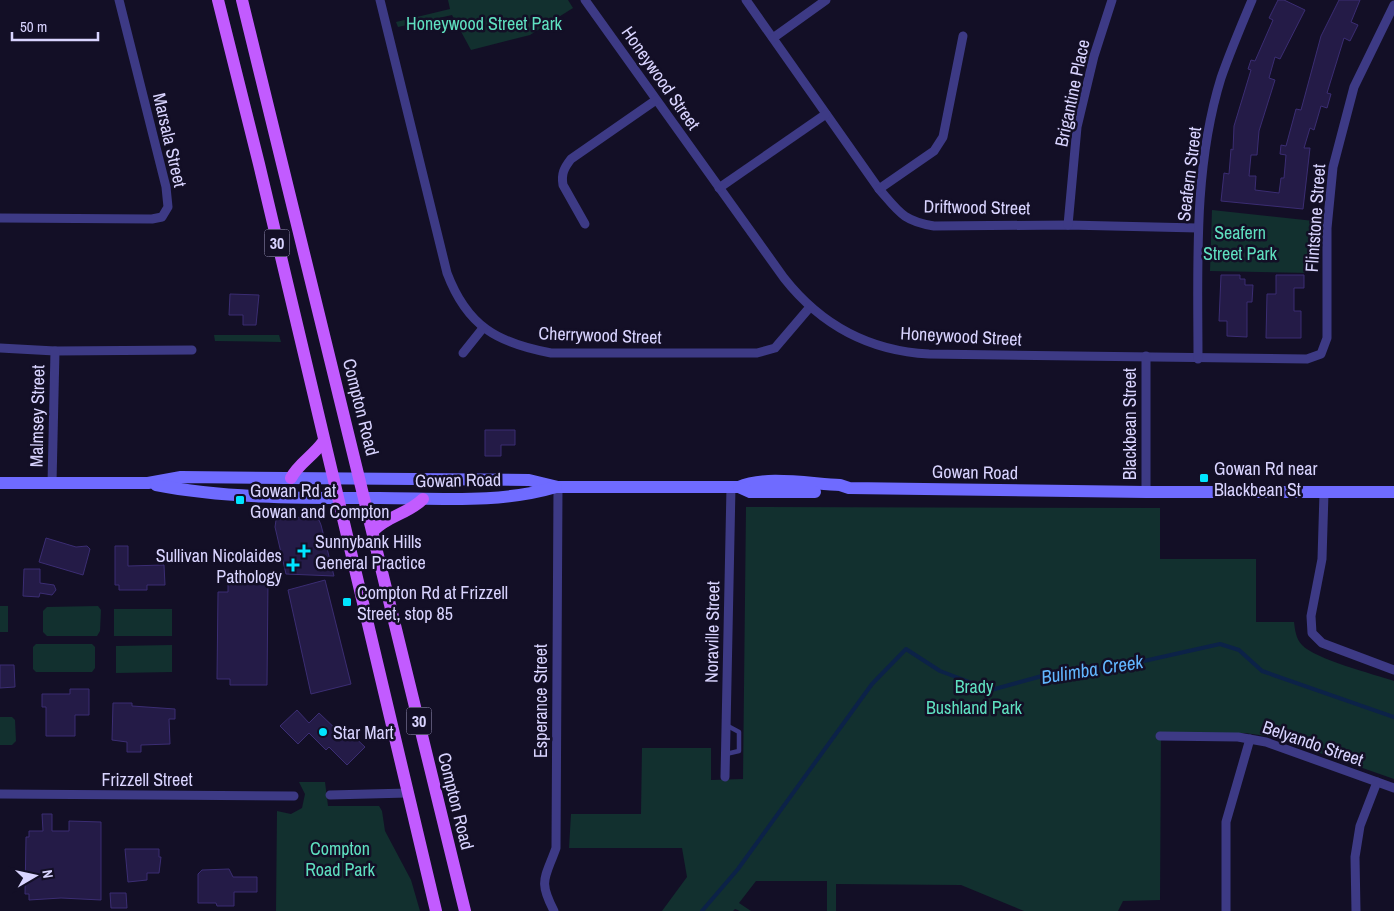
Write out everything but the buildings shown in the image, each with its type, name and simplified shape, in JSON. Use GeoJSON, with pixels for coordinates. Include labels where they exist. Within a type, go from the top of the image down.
{"type":"FeatureCollection","features":[{"type":"Feature","properties":{"kind":"main road","name":"30"},"geometry":{"type":"LineString","coordinates":[[218,0],[259,164],[323,442],[436,911]]}},
{"type":"Feature","properties":{"kind":"main road","name":"Compton Road"},"geometry":{"type":"LineString","coordinates":[[242,0],[361,479],[465,911]]}},
{"type":"Feature","properties":{"kind":"main road"},"geometry":{"type":"LineString","coordinates":[[292,478],[296,468],[313,456],[323,442]]}},
{"type":"Feature","properties":{"kind":"main road","name":"Gowan Road"},"geometry":{"type":"LineString","coordinates":[[0,483],[148,483],[181,477],[529,480],[558,487],[735,487],[749,482],[766,482],[840,485],[848,488],[1146,492],[1394,492]]}},
{"type":"Feature","properties":{"kind":"main road","name":"Gowan Road"},"geometry":{"type":"LineString","coordinates":[[148,483],[182,490],[337,498],[423,499],[489,499],[530,495],[558,487]]}},
{"type":"Feature","properties":{"kind":"main road"},"geometry":{"type":"LineString","coordinates":[[373,531],[388,518],[414,508],[423,499]]}},
{"type":"Feature","properties":{"kind":"street","name":"Marsala Street"},"geometry":{"type":"LineString","coordinates":[[0,218],[152,219],[162,217],[168,207],[166,187],[119,0]]}},
{"type":"Feature","properties":{"kind":"street","name":"Cherrywood Street"},"geometry":{"type":"LineString","coordinates":[[380,0],[447,273],[455,295],[470,315],[483,328],[524,348],[551,353],[757,353],[775,348],[810,308]]}},
{"type":"Feature","properties":{"kind":"street","name":"Honeywood Street"},"geometry":{"type":"LineString","coordinates":[[585,0],[784,278],[810,308],[852,336],[894,350],[914,353],[1307,359],[1321,354]]}},
{"type":"Feature","properties":{"kind":"street","name":"Driftwood Street"},"geometry":{"type":"LineString","coordinates":[[746,0],[879,189],[899,213],[915,223],[934,226],[1068,225],[1198,228]]}},
{"type":"Feature","properties":{"kind":"street"},"geometry":{"type":"LineString","coordinates":[[773,38],[826,0]]}},
{"type":"Feature","properties":{"kind":"street","name":"Brigantine Place"},"geometry":{"type":"LineString","coordinates":[[1068,225],[1077,127],[1094,56],[1112,0]]}},
{"type":"Feature","properties":{"kind":"street","name":"Seafern Street"},"geometry":{"type":"LineString","coordinates":[[1198,358],[1198,228],[1203,168],[1221,79],[1252,0]]}},
{"type":"Feature","properties":{"kind":"street","name":"Flintstone Street"},"geometry":{"type":"LineString","coordinates":[[1321,354],[1327,338],[1327,228],[1333,167],[1354,87],[1394,5]]}},
{"type":"Feature","properties":{"kind":"street"},"geometry":{"type":"LineString","coordinates":[[879,189],[934,151],[943,136],[963,36]]}},
{"type":"Feature","properties":{"kind":"street"},"geometry":{"type":"LineString","coordinates":[[585,224],[563,185],[562,179],[566,166],[571,159],[656,100]]}},
{"type":"Feature","properties":{"kind":"street"},"geometry":{"type":"LineString","coordinates":[[719,188],[826,114]]}},
{"type":"Feature","properties":{"kind":"street"},"geometry":{"type":"LineString","coordinates":[[463,353],[483,328]]}},
{"type":"Feature","properties":{"kind":"street"},"geometry":{"type":"LineString","coordinates":[[0,348],[54,351],[192,350]]}},
{"type":"Feature","properties":{"kind":"street","name":"Malmsey Street"},"geometry":{"type":"LineString","coordinates":[[52,483],[54,351]]}},
{"type":"Feature","properties":{"kind":"street","name":"Blackbean Street"},"geometry":{"type":"LineString","coordinates":[[1146,356],[1146,492]]}},
{"type":"Feature","properties":{"kind":"street","name":"Esperance Street"},"geometry":{"type":"LineString","coordinates":[[554,911],[544,892],[543,877],[556,848],[558,487]]}},
{"type":"Feature","properties":{"kind":"street","name":"Noraville Street"},"geometry":{"type":"LineString","coordinates":[[725,777],[735,487]]}},
{"type":"Feature","properties":{"kind":"street"},"geometry":{"type":"LineString","coordinates":[[1324,493],[1322,558],[1311,616],[1312,633],[1322,643],[1394,670]]}},
{"type":"Feature","properties":{"kind":"street","name":"Belyando Street"},"geometry":{"type":"LineString","coordinates":[[1160,736],[1250,739],[1266,742],[1394,788]]}},
{"type":"Feature","properties":{"kind":"street"},"geometry":{"type":"LineString","coordinates":[[1226,911],[1226,822],[1250,739]]}},
{"type":"Feature","properties":{"kind":"street"},"geometry":{"type":"LineString","coordinates":[[1356,911],[1355,857],[1360,826],[1377,782]]}},
{"type":"Feature","properties":{"kind":"street"},"geometry":{"type":"LineString","coordinates":[[330,795],[408,793]]}},
{"type":"Feature","properties":{"kind":"street","name":"Frizzell Street"},"geometry":{"type":"LineString","coordinates":[[0,794],[294,796]]}},
{"type":"Feature","properties":{"kind":"green space","name":"Honeywood Street Park"},"geometry":{"type":"Polygon","coordinates":[[[448,0],[568,0],[573,8],[530,35],[471,50],[452,15],[398,27],[396,22],[450,9],[448,0]]]}},
{"type":"Feature","properties":{"kind":"green space","name":"Seafern Street Park"},"geometry":{"type":"Polygon","coordinates":[[[1212,210],[1314,221],[1313,273],[1210,271],[1212,210]]]}},
{"type":"Feature","properties":{"kind":"green space"},"geometry":{"type":"Polygon","coordinates":[[[214,335],[279,335],[281,342],[215,341],[214,335]]]}},
{"type":"Feature","properties":{"kind":"green space","name":"Brady Bushland Park"},"geometry":{"type":"Polygon","coordinates":[[[746,507],[1160,508],[1160,559],[1256,559],[1256,622],[1294,622],[1298,640],[1302,645],[1319,656],[1394,681],[1394,779],[1274,737],[1245,733],[1161,733],[1160,900],[1123,901],[1118,911],[1024,911],[961,885],[836,884],[836,911],[827,911],[827,881],[756,881],[739,903],[751,911],[735,909],[733,911],[662,911],[687,877],[682,848],[569,848],[571,814],[641,814],[642,748],[711,748],[711,780],[743,779],[746,507]]]}},
{"type":"Feature","properties":{"kind":"green space"},"geometry":{"type":"Polygon","coordinates":[[[0,606],[8,606],[8,632],[0,632],[0,606]]]}},
{"type":"Feature","properties":{"kind":"green space"},"geometry":{"type":"Polygon","coordinates":[[[98,606],[101,610],[100,631],[97,636],[47,636],[43,632],[43,611],[47,607],[98,606]]]}},
{"type":"Feature","properties":{"kind":"green space"},"geometry":{"type":"Polygon","coordinates":[[[114,609],[172,609],[172,636],[114,636],[114,609]]]}},
{"type":"Feature","properties":{"kind":"green space"},"geometry":{"type":"Polygon","coordinates":[[[36,644],[92,644],[95,647],[95,668],[92,672],[36,672],[33,669],[33,647],[36,644]]]}},
{"type":"Feature","properties":{"kind":"green space"},"geometry":{"type":"Polygon","coordinates":[[[172,645],[172,672],[116,673],[116,646],[172,645]]]}},
{"type":"Feature","properties":{"kind":"green space"},"geometry":{"type":"Polygon","coordinates":[[[0,717],[12,717],[15,720],[16,741],[12,745],[0,745],[0,717]]]}},
{"type":"Feature","properties":{"kind":"green space","name":"Compton Road Park"},"geometry":{"type":"Polygon","coordinates":[[[299,782],[325,782],[328,806],[379,806],[382,811],[385,831],[411,880],[420,911],[276,911],[277,811],[291,814],[302,808],[305,794],[299,782]]]}},
{"type":"Feature","properties":{"kind":"waterway","name":"Bulimba Creek"},"geometry":{"type":"LineString","coordinates":[[702,911],[738,869],[872,684],[906,649],[940,671],[991,690],[1042,676],[1117,667],[1220,644],[1239,650],[1262,671],[1394,717]]}},
{"type":"Feature","properties":{"kind":"place","name":"Gowan Rd near Blackbean St"},"geometry":{"type":"Point","coordinates":[1204,478]}},
{"type":"Feature","properties":{"kind":"place","name":"Gowan Rd at Gowan and Compton"},"geometry":{"type":"Point","coordinates":[240,500]}},
{"type":"Feature","properties":{"kind":"place","name":"Sunnybank Hills General Practice"},"geometry":{"type":"Point","coordinates":[304,551]}},
{"type":"Feature","properties":{"kind":"place","name":"Sullivan Nicolaides Pathology"},"geometry":{"type":"Point","coordinates":[293,565]}},
{"type":"Feature","properties":{"kind":"place","name":"Compton Rd at Frizzell Street, stop 85"},"geometry":{"type":"Point","coordinates":[347,602]}},
{"type":"Feature","properties":{"kind":"place","name":"Star Mart"},"geometry":{"type":"Point","coordinates":[323,732]}}]}
